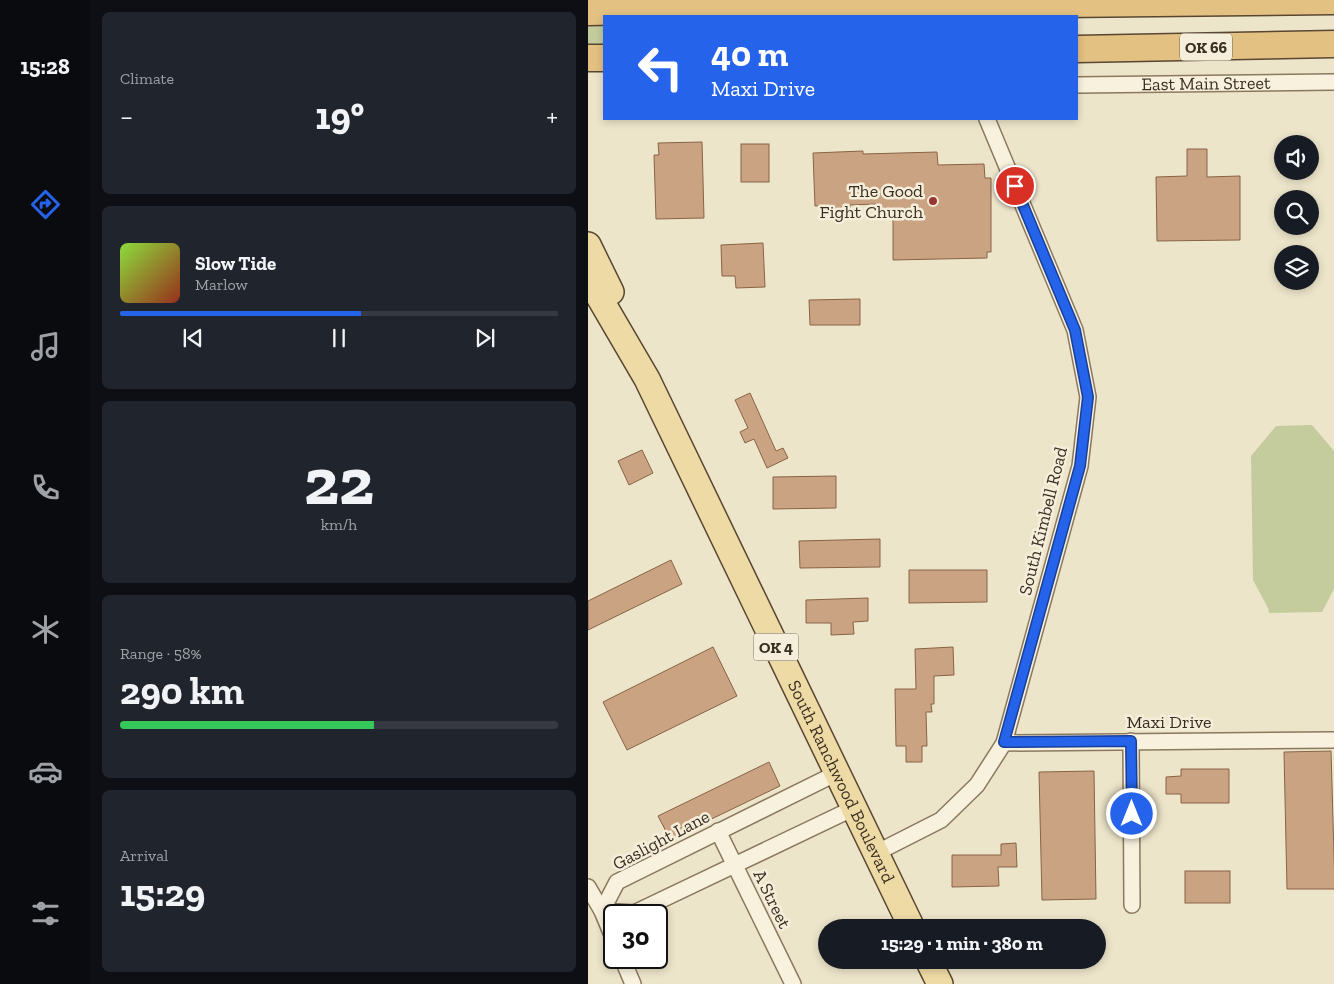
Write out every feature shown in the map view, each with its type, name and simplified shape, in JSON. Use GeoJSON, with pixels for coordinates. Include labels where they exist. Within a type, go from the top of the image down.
{"type":"FeatureCollection","features":[{"type":"Feature","properties":{"kind":"highway"},"geometry":{"type":"LineString","coordinates":[[588,12],[1334,1]]}},
{"type":"Feature","properties":{"kind":"highway","name":"East Main Street"},"geometry":{"type":"LineString","coordinates":[[1078,49],[1334,44]]}},
{"type":"Feature","properties":{"kind":"main road","name":"South Ranchwood Boulevard"},"geometry":{"type":"LineString","coordinates":[[588,245],[615,300],[640,366]]}},
{"type":"Feature","properties":{"kind":"main road","name":"South Ranchwood Boulevard"},"geometry":{"type":"LineString","coordinates":[[588,278],[640,366],[908,919]]}},
{"type":"Feature","properties":{"kind":"main road"},"geometry":{"type":"LineString","coordinates":[[932,969],[940,984]]}},
{"type":"Feature","properties":{"kind":"street","name":"East Main Street"},"geometry":{"type":"LineString","coordinates":[[1078,85],[1334,82]]}},
{"type":"Feature","properties":{"kind":"street","name":"South Kimbell Road"},"geometry":{"type":"LineString","coordinates":[[876,854],[941,820],[977,786],[1004,742],[1080,466],[1088,397],[1075,330],[988,120]]}},
{"type":"Feature","properties":{"kind":"street","name":"Maxi Drive"},"geometry":{"type":"LineString","coordinates":[[1004,742],[1334,740]]}},
{"type":"Feature","properties":{"kind":"street"},"geometry":{"type":"LineString","coordinates":[[1131,741],[1132,905]]}},
{"type":"Feature","properties":{"kind":"street","name":"Gaslight Lane"},"geometry":{"type":"LineString","coordinates":[[602,911],[617,882],[837,773]]}},
{"type":"Feature","properties":{"kind":"street"},"geometry":{"type":"LineString","coordinates":[[588,888],[602,911],[634,913],[854,808]]}},
{"type":"Feature","properties":{"kind":"street","name":"A Street"},"geometry":{"type":"LineString","coordinates":[[718,831],[792,984]]}},
{"type":"Feature","properties":{"kind":"street"},"geometry":{"type":"LineString","coordinates":[[626,969],[631,983]]}},
{"type":"Feature","properties":{"kind":"green space"},"geometry":{"type":"Polygon","coordinates":[[[603,22],[603,49],[588,49],[588,25],[603,22]]]}},
{"type":"Feature","properties":{"kind":"green space"},"geometry":{"type":"Polygon","coordinates":[[[1312,425],[1334,451],[1334,589],[1322,612],[1269,613],[1253,580],[1251,456],[1276,426],[1312,425]]]}},
{"type":"Feature","properties":{"kind":"building"},"geometry":{"type":"Polygon","coordinates":[[[702,142],[704,218],[656,219],[654,155],[659,155],[658,143],[702,142]]]}},
{"type":"Feature","properties":{"kind":"building"},"geometry":{"type":"Polygon","coordinates":[[[741,144],[769,144],[769,182],[741,182],[741,144]]]}},
{"type":"Feature","properties":{"kind":"building"},"geometry":{"type":"Polygon","coordinates":[[[1187,149],[1207,149],[1207,177],[1240,176],[1240,240],[1157,241],[1156,177],[1187,176],[1187,149]]]}},
{"type":"Feature","properties":{"kind":"building","name":"The Good Fight Church"},"geometry":{"type":"Polygon","coordinates":[[[863,151],[863,154],[937,152],[938,165],[984,164],[985,178],[991,178],[991,252],[987,252],[987,258],[893,260],[893,212],[876,212],[876,204],[850,205],[850,218],[834,218],[834,205],[815,206],[813,153],[863,151]]]}},
{"type":"Feature","properties":{"kind":"building"},"geometry":{"type":"Polygon","coordinates":[[[763,243],[765,287],[736,288],[735,276],[722,276],[721,245],[763,243]]]}},
{"type":"Feature","properties":{"kind":"building"},"geometry":{"type":"Polygon","coordinates":[[[860,299],[860,325],[810,325],[809,300],[860,299]]]}},
{"type":"Feature","properties":{"kind":"building"},"geometry":{"type":"Polygon","coordinates":[[[750,393],[776,451],[783,448],[788,458],[767,468],[754,439],[745,443],[740,432],[748,428],[735,400],[750,393]]]}},
{"type":"Feature","properties":{"kind":"building"},"geometry":{"type":"Polygon","coordinates":[[[642,450],[653,473],[629,485],[618,461],[642,450]]]}},
{"type":"Feature","properties":{"kind":"building"},"geometry":{"type":"Polygon","coordinates":[[[836,476],[836,508],[773,509],[773,477],[836,476]]]}},
{"type":"Feature","properties":{"kind":"building"},"geometry":{"type":"Polygon","coordinates":[[[880,539],[880,567],[800,568],[799,541],[880,539]]]}},
{"type":"Feature","properties":{"kind":"building"},"geometry":{"type":"Polygon","coordinates":[[[671,560],[682,584],[588,630],[588,601],[671,560]]]}},
{"type":"Feature","properties":{"kind":"building"},"geometry":{"type":"Polygon","coordinates":[[[909,570],[987,570],[987,602],[909,603],[909,570]]]}},
{"type":"Feature","properties":{"kind":"building"},"geometry":{"type":"Polygon","coordinates":[[[868,598],[868,621],[853,622],[854,634],[831,635],[831,623],[806,623],[806,600],[868,598]]]}},
{"type":"Feature","properties":{"kind":"building"},"geometry":{"type":"Polygon","coordinates":[[[713,647],[737,696],[627,750],[603,702],[713,647]]]}},
{"type":"Feature","properties":{"kind":"building"},"geometry":{"type":"Polygon","coordinates":[[[953,647],[954,675],[934,676],[934,704],[931,704],[932,712],[926,712],[927,746],[922,746],[922,762],[906,762],[906,746],[896,746],[895,689],[916,689],[915,649],[953,647]]]}},
{"type":"Feature","properties":{"kind":"building"},"geometry":{"type":"Polygon","coordinates":[[[1331,751],[1335,889],[1287,889],[1284,752],[1331,751]]]}},
{"type":"Feature","properties":{"kind":"building"},"geometry":{"type":"Polygon","coordinates":[[[769,762],[780,786],[670,839],[658,816],[769,762]]]}},
{"type":"Feature","properties":{"kind":"building"},"geometry":{"type":"Polygon","coordinates":[[[1181,769],[1229,769],[1229,803],[1181,803],[1181,794],[1166,794],[1166,777],[1181,776],[1181,769]]]}},
{"type":"Feature","properties":{"kind":"building"},"geometry":{"type":"Polygon","coordinates":[[[1094,771],[1096,899],[1042,900],[1039,772],[1094,771]]]}},
{"type":"Feature","properties":{"kind":"building"},"geometry":{"type":"Polygon","coordinates":[[[1016,843],[1017,867],[998,867],[999,886],[952,887],[952,855],[1001,855],[1001,844],[1016,843]]]}},
{"type":"Feature","properties":{"kind":"building"},"geometry":{"type":"Polygon","coordinates":[[[1185,871],[1230,871],[1230,903],[1185,903],[1185,871]]]}},
{"type":"Feature","properties":{"kind":"place","name":"The Good Fight Church"},"geometry":{"type":"Point","coordinates":[933,201]}},
{"type":"Feature","properties":{"kind":"route"},"geometry":{"type":"LineString","coordinates":[[1015,186],[1075,330],[1088,397],[1080,466],[1004,742],[1131,741],[1132,814]]}}]}
